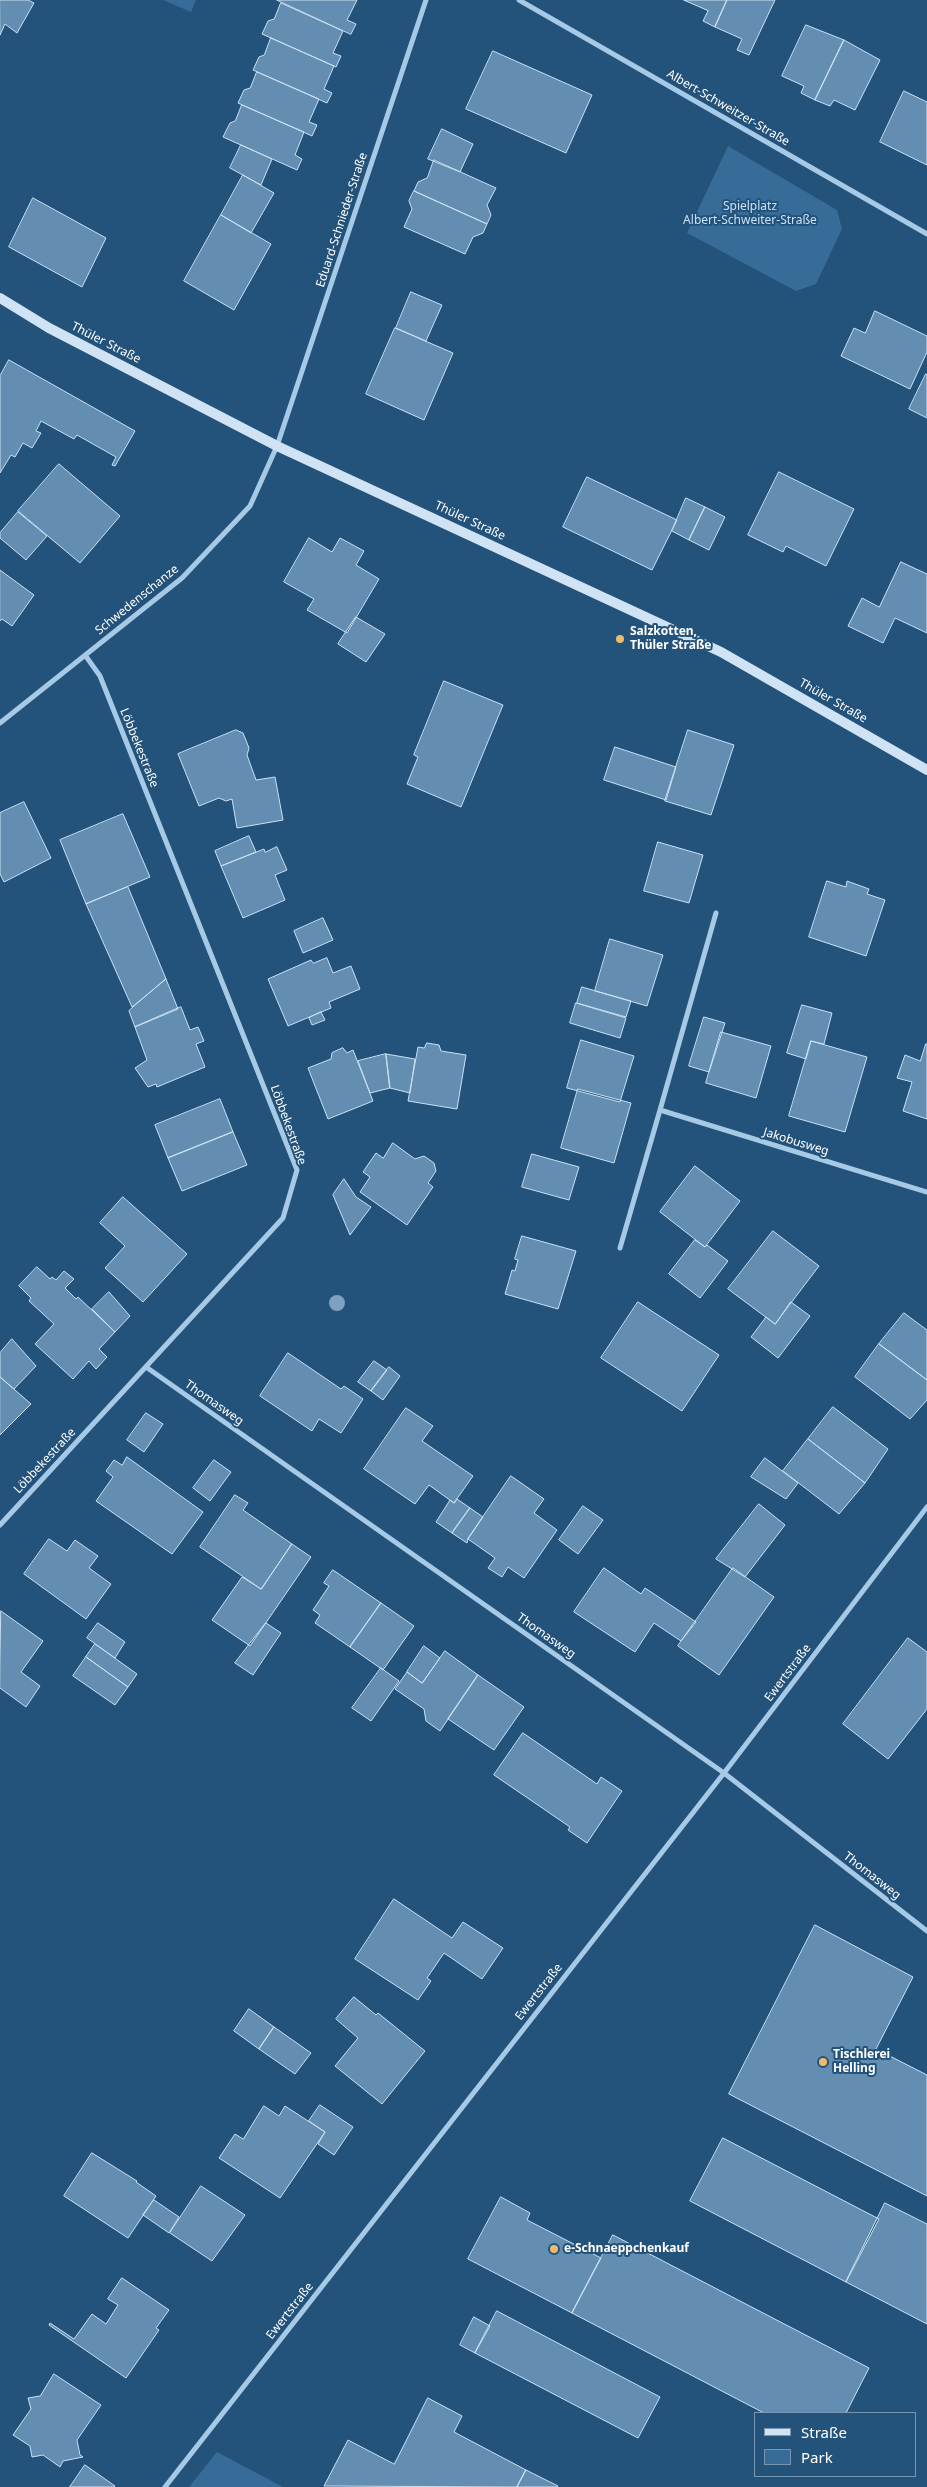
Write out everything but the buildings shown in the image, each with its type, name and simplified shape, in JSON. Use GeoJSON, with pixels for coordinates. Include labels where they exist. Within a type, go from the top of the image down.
{"type":"FeatureCollection","features":[{"type":"Feature","properties":{"kind":"main road","name":"Thüler Straße"},"geometry":{"type":"LineString","coordinates":[[0,298],[49,328],[277,446],[721,652],[927,770]]}},
{"type":"Feature","properties":{"kind":"street","name":"Eduard-Schnieder-Straße"},"geometry":{"type":"LineString","coordinates":[[277,446],[426,0]]}},
{"type":"Feature","properties":{"kind":"street","name":"Albert-Schweitzer-Straße"},"geometry":{"type":"LineString","coordinates":[[519,0],[927,234]]}},
{"type":"Feature","properties":{"kind":"street","name":"Schwedenschanze"},"geometry":{"type":"LineString","coordinates":[[0,722],[182,578],[250,506],[277,446]]}},
{"type":"Feature","properties":{"kind":"street","name":"Löbbekestraße"},"geometry":{"type":"LineString","coordinates":[[0,1525],[283,1218],[297,1170],[100,676],[85,656]]}},
{"type":"Feature","properties":{"kind":"street"},"geometry":{"type":"LineString","coordinates":[[620,1248],[716,913]]}},
{"type":"Feature","properties":{"kind":"street","name":"Jakobusweg"},"geometry":{"type":"LineString","coordinates":[[660,1110],[927,1192]]}},
{"type":"Feature","properties":{"kind":"street","name":"Thomasweg"},"geometry":{"type":"LineString","coordinates":[[146,1367],[724,1773],[927,1931]]}},
{"type":"Feature","properties":{"kind":"street","name":"Ewertstraße"},"geometry":{"type":"LineString","coordinates":[[165,2487],[724,1773],[927,1507]]}},
{"type":"Feature","properties":{"kind":"green space"},"geometry":{"type":"Polygon","coordinates":[[[163,0],[196,0],[191,12],[163,0]]]}},
{"type":"Feature","properties":{"kind":"green space","name":"Spielplatz Albert-Schweiter-Straße"},"geometry":{"type":"Polygon","coordinates":[[[728,146],[837,210],[842,229],[816,284],[796,291],[687,233],[728,146]]]}},
{"type":"Feature","properties":{"kind":"green space"},"geometry":{"type":"Polygon","coordinates":[[[217,2452],[283,2487],[189,2487],[217,2452]]]}},
{"type":"Feature","properties":{"kind":"place","name":"Salzkotten, Thüler Straße"},"geometry":{"type":"Point","coordinates":[620,639]}},
{"type":"Feature","properties":{"kind":"place","name":"Tischlerei Helling"},"geometry":{"type":"Point","coordinates":[823,2062]}},
{"type":"Feature","properties":{"kind":"place","name":"e-Schnaeppchenkauf"},"geometry":{"type":"Point","coordinates":[554,2249]}}]}
